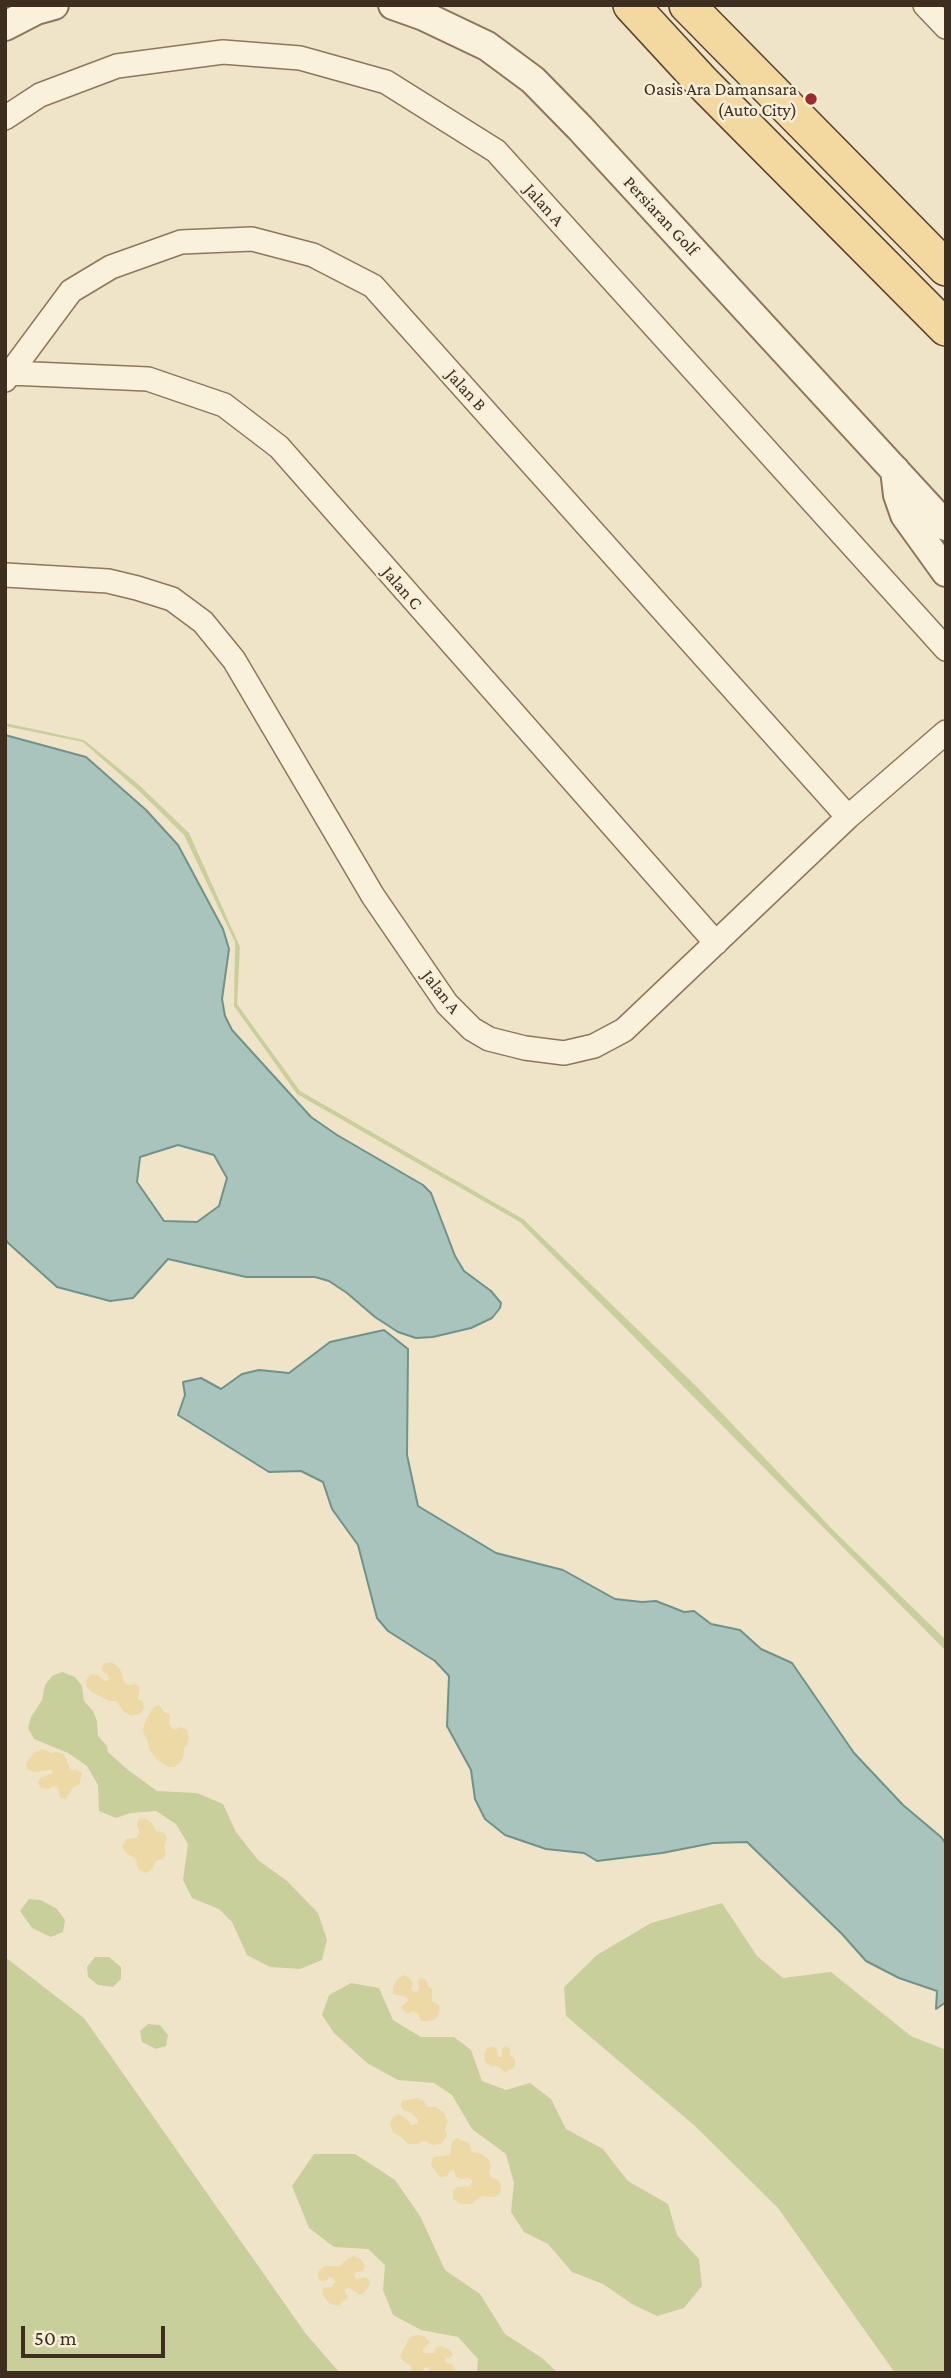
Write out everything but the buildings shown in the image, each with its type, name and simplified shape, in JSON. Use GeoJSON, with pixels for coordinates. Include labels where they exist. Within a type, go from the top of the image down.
{"type":"FeatureCollection","features":[{"type":"Feature","properties":{"kind":"main road"},"geometry":{"type":"LineString","coordinates":[[631,5],[702,82],[934,316],[946,337]]}},
{"type":"Feature","properties":{"kind":"main road"},"geometry":{"type":"LineString","coordinates":[[687,5],[946,268]]}},
{"type":"Feature","properties":{"kind":"street"},"geometry":{"type":"LineString","coordinates":[[5,26],[36,10],[54,5]]}},
{"type":"Feature","properties":{"kind":"street","name":"Persiaran Golf"},"geometry":{"type":"LineString","coordinates":[[393,5],[424,16],[487,46],[533,80],[946,526]]}},
{"type":"Feature","properties":{"kind":"street"},"geometry":{"type":"LineString","coordinates":[[925,5],[946,27]]}},
{"type":"Feature","properties":{"kind":"street","name":"Jalan A"},"geometry":{"type":"LineString","coordinates":[[5,118],[40,95],[117,66],[223,52],[300,58],[386,82],[496,151],[946,649]]}},
{"type":"Feature","properties":{"kind":"street","name":"Jalan B"},"geometry":{"type":"LineString","coordinates":[[8,376],[71,292],[111,267],[181,242],[251,239],[313,255],[373,286],[848,817]]}},
{"type":"Feature","properties":{"kind":"street","name":"Jalan C"},"geometry":{"type":"LineString","coordinates":[[8,376],[148,379],[224,405],[279,447],[716,943]]}},
{"type":"Feature","properties":{"kind":"street"},"geometry":{"type":"LineString","coordinates":[[895,470],[898,495],[905,515],[946,572]]}},
{"type":"Feature","properties":{"kind":"street","name":"Jalan A"},"geometry":{"type":"LineString","coordinates":[[5,575],[108,581],[172,600],[203,622],[234,660],[380,906],[447,1004],[472,1029],[489,1039],[525,1048],[564,1053],[594,1046],[624,1030],[848,817],[946,733]]}},
{"type":"Feature","properties":{"kind":"green space"},"geometry":{"type":"Polygon","coordinates":[[[5,723],[84,740],[138,784],[189,833],[240,947],[237,1004],[300,1091],[523,1219],[696,1386],[835,1532],[946,1640],[946,1651],[520,1222],[297,1094],[234,1006],[235,942],[184,835],[83,742],[5,726],[5,723]]]}},
{"type":"Feature","properties":{"kind":"green space"},"geometry":{"type":"Polygon","coordinates":[[[62,1672],[75,1677],[82,1686],[84,1701],[97,1721],[98,1736],[107,1746],[108,1752],[128,1770],[157,1791],[197,1793],[223,1804],[236,1832],[258,1860],[287,1881],[318,1913],[327,1940],[322,1960],[300,1969],[270,1967],[247,1955],[232,1922],[219,1909],[192,1898],[183,1880],[188,1844],[176,1824],[156,1811],[131,1813],[116,1818],[99,1811],[98,1785],[87,1766],[68,1753],[34,1739],[28,1728],[31,1717],[42,1700],[45,1685],[52,1676],[62,1672]]]}},
{"type":"Feature","properties":{"kind":"green space"},"geometry":{"type":"Polygon","coordinates":[[[29,1899],[41,1900],[57,1909],[65,1920],[63,1932],[51,1937],[32,1928],[20,1911],[29,1899]]]}},
{"type":"Feature","properties":{"kind":"green space"},"geometry":{"type":"Polygon","coordinates":[[[722,1903],[757,1956],[783,1978],[831,1972],[911,2036],[946,2050],[946,2373],[895,2373],[778,2208],[695,2126],[566,2016],[564,1987],[597,1955],[651,1923],[722,1903]]]}},
{"type":"Feature","properties":{"kind":"green space"},"geometry":{"type":"Polygon","coordinates":[[[5,1957],[84,2018],[306,2334],[340,2373],[5,2373],[5,1957]]]}},
{"type":"Feature","properties":{"kind":"green space"},"geometry":{"type":"Polygon","coordinates":[[[95,1957],[109,1957],[121,1967],[121,1979],[113,1987],[98,1985],[88,1977],[87,1967],[95,1957]]]}},
{"type":"Feature","properties":{"kind":"green space"},"geometry":{"type":"Polygon","coordinates":[[[351,1983],[379,1988],[393,2020],[421,2037],[454,2037],[471,2050],[482,2081],[506,2090],[530,2083],[551,2099],[566,2129],[603,2149],[628,2181],[668,2204],[677,2235],[699,2259],[702,2286],[684,2308],[657,2316],[632,2304],[603,2284],[572,2272],[548,2244],[524,2232],[511,2212],[514,2183],[506,2154],[472,2129],[452,2095],[434,2083],[398,2080],[367,2063],[334,2033],[322,2015],[329,1995],[351,1983]]]}},
{"type":"Feature","properties":{"kind":"green space"},"geometry":{"type":"Polygon","coordinates":[[[148,2024],[160,2025],[168,2035],[166,2046],[156,2049],[142,2042],[140,2031],[148,2024]]]}},
{"type":"Feature","properties":{"kind":"green space"},"geometry":{"type":"Polygon","coordinates":[[[314,2154],[355,2154],[395,2180],[420,2216],[445,2270],[480,2294],[505,2334],[542,2358],[558,2373],[477,2373],[478,2359],[458,2337],[421,2330],[393,2315],[383,2290],[385,2265],[368,2249],[334,2247],[309,2228],[292,2186],[314,2154]]]}},
{"type":"Feature","properties":{"kind":"sand"},"geometry":{"type":"Polygon","coordinates":[[[112,1662],[120,1669],[125,1683],[135,1684],[140,1688],[138,1699],[143,1702],[144,1708],[141,1713],[132,1716],[124,1712],[116,1701],[109,1701],[87,1687],[86,1680],[91,1674],[98,1675],[105,1681],[109,1680],[102,1667],[105,1663],[112,1662]]]}},
{"type":"Feature","properties":{"kind":"sand"},"geometry":{"type":"Polygon","coordinates":[[[159,1705],[170,1715],[169,1724],[174,1730],[181,1727],[187,1730],[189,1736],[181,1762],[174,1767],[168,1767],[156,1759],[143,1732],[151,1711],[154,1706],[159,1705]]]}},
{"type":"Feature","properties":{"kind":"sand"},"geometry":{"type":"Polygon","coordinates":[[[43,1749],[64,1754],[71,1771],[76,1769],[82,1773],[79,1785],[73,1787],[66,1799],[60,1798],[58,1788],[41,1788],[38,1783],[40,1778],[53,1773],[51,1770],[34,1772],[27,1769],[26,1763],[35,1752],[43,1749]]]}},
{"type":"Feature","properties":{"kind":"sand"},"geometry":{"type":"Polygon","coordinates":[[[144,1818],[167,1838],[163,1859],[156,1861],[146,1873],[138,1869],[136,1859],[122,1847],[126,1839],[136,1838],[140,1832],[138,1820],[144,1818]]]}},
{"type":"Feature","properties":{"kind":"sand"},"geometry":{"type":"Polygon","coordinates":[[[404,1975],[410,1978],[413,1983],[411,1990],[416,1992],[419,1990],[418,1980],[423,1978],[427,1981],[432,1989],[432,2001],[438,2004],[440,2010],[437,2018],[421,2021],[413,2011],[408,2014],[403,2011],[401,2007],[408,2001],[407,1997],[393,1994],[393,1987],[397,1979],[404,1975]]]}},
{"type":"Feature","properties":{"kind":"sand"},"geometry":{"type":"Polygon","coordinates":[[[493,2046],[498,2057],[502,2057],[502,2048],[506,2046],[510,2049],[510,2055],[515,2059],[515,2066],[511,2070],[504,2072],[498,2066],[485,2062],[487,2048],[493,2046]]]}},
{"type":"Feature","properties":{"kind":"sand"},"geometry":{"type":"Polygon","coordinates":[[[418,2098],[424,2101],[427,2107],[436,2107],[443,2112],[448,2121],[445,2129],[447,2136],[441,2144],[433,2145],[424,2141],[408,2144],[393,2133],[390,2125],[392,2118],[398,2114],[406,2118],[411,2125],[417,2124],[418,2119],[401,2106],[402,2101],[418,2098]]]}},
{"type":"Feature","properties":{"kind":"sand"},"geometry":{"type":"Polygon","coordinates":[[[457,2138],[469,2143],[472,2152],[482,2154],[489,2160],[491,2177],[498,2180],[500,2193],[494,2197],[482,2196],[471,2204],[461,2204],[453,2199],[453,2192],[457,2187],[470,2186],[473,2181],[456,2177],[454,2170],[441,2178],[431,2165],[433,2157],[450,2155],[452,2142],[457,2138]]]}},
{"type":"Feature","properties":{"kind":"sand"},"geometry":{"type":"Polygon","coordinates":[[[354,2256],[361,2259],[365,2266],[363,2271],[356,2272],[354,2276],[357,2279],[369,2279],[370,2284],[360,2295],[349,2288],[345,2289],[348,2296],[340,2306],[330,2304],[322,2294],[323,2288],[331,2287],[335,2282],[329,2277],[326,2281],[321,2281],[318,2272],[325,2266],[340,2266],[354,2256]]]}},
{"type":"Feature","properties":{"kind":"sand"},"geometry":{"type":"Polygon","coordinates":[[[424,2336],[430,2342],[423,2349],[423,2353],[434,2353],[436,2347],[442,2346],[451,2351],[453,2355],[446,2358],[445,2362],[455,2367],[453,2373],[431,2373],[428,2367],[424,2368],[425,2373],[412,2373],[411,2366],[400,2356],[409,2338],[424,2336]]]}},
{"type":"Feature","properties":{"kind":"water"},"geometry":{"type":"Polygon","coordinates":[[[5,735],[86,757],[146,810],[178,845],[223,929],[229,949],[222,999],[225,1016],[232,1030],[311,1117],[423,1185],[431,1193],[455,1256],[464,1271],[491,1291],[501,1303],[492,1318],[471,1328],[416,1338],[398,1332],[375,1317],[329,1281],[315,1277],[246,1277],[168,1259],[133,1298],[110,1301],[57,1287],[7,1242],[5,735]],[[178,1145],[140,1157],[137,1182],[164,1221],[197,1222],[219,1206],[227,1178],[214,1155],[178,1145]]]}},
{"type":"Feature","properties":{"kind":"water"},"geometry":{"type":"Polygon","coordinates":[[[384,1330],[408,1349],[407,1455],[418,1506],[496,1553],[563,1570],[615,1599],[656,1601],[684,1612],[694,1611],[711,1624],[740,1630],[761,1649],[792,1663],[854,1753],[903,1805],[941,1837],[946,1844],[946,2002],[936,2009],[937,1991],[899,1978],[866,1961],[842,1934],[747,1842],[713,1843],[597,1861],[584,1853],[546,1849],[505,1835],[485,1819],[475,1799],[471,1770],[447,1726],[449,1676],[435,1661],[388,1631],[377,1618],[358,1545],[332,1509],[323,1482],[301,1471],[269,1472],[178,1415],[185,1395],[183,1382],[201,1378],[221,1389],[242,1374],[259,1370],[289,1373],[330,1342],[384,1330]]]}},
{"type":"Feature","properties":{"kind":"place","name":"Oasis Ara Damansara (Auto City)"},"geometry":{"type":"Point","coordinates":[811,99]}}]}
